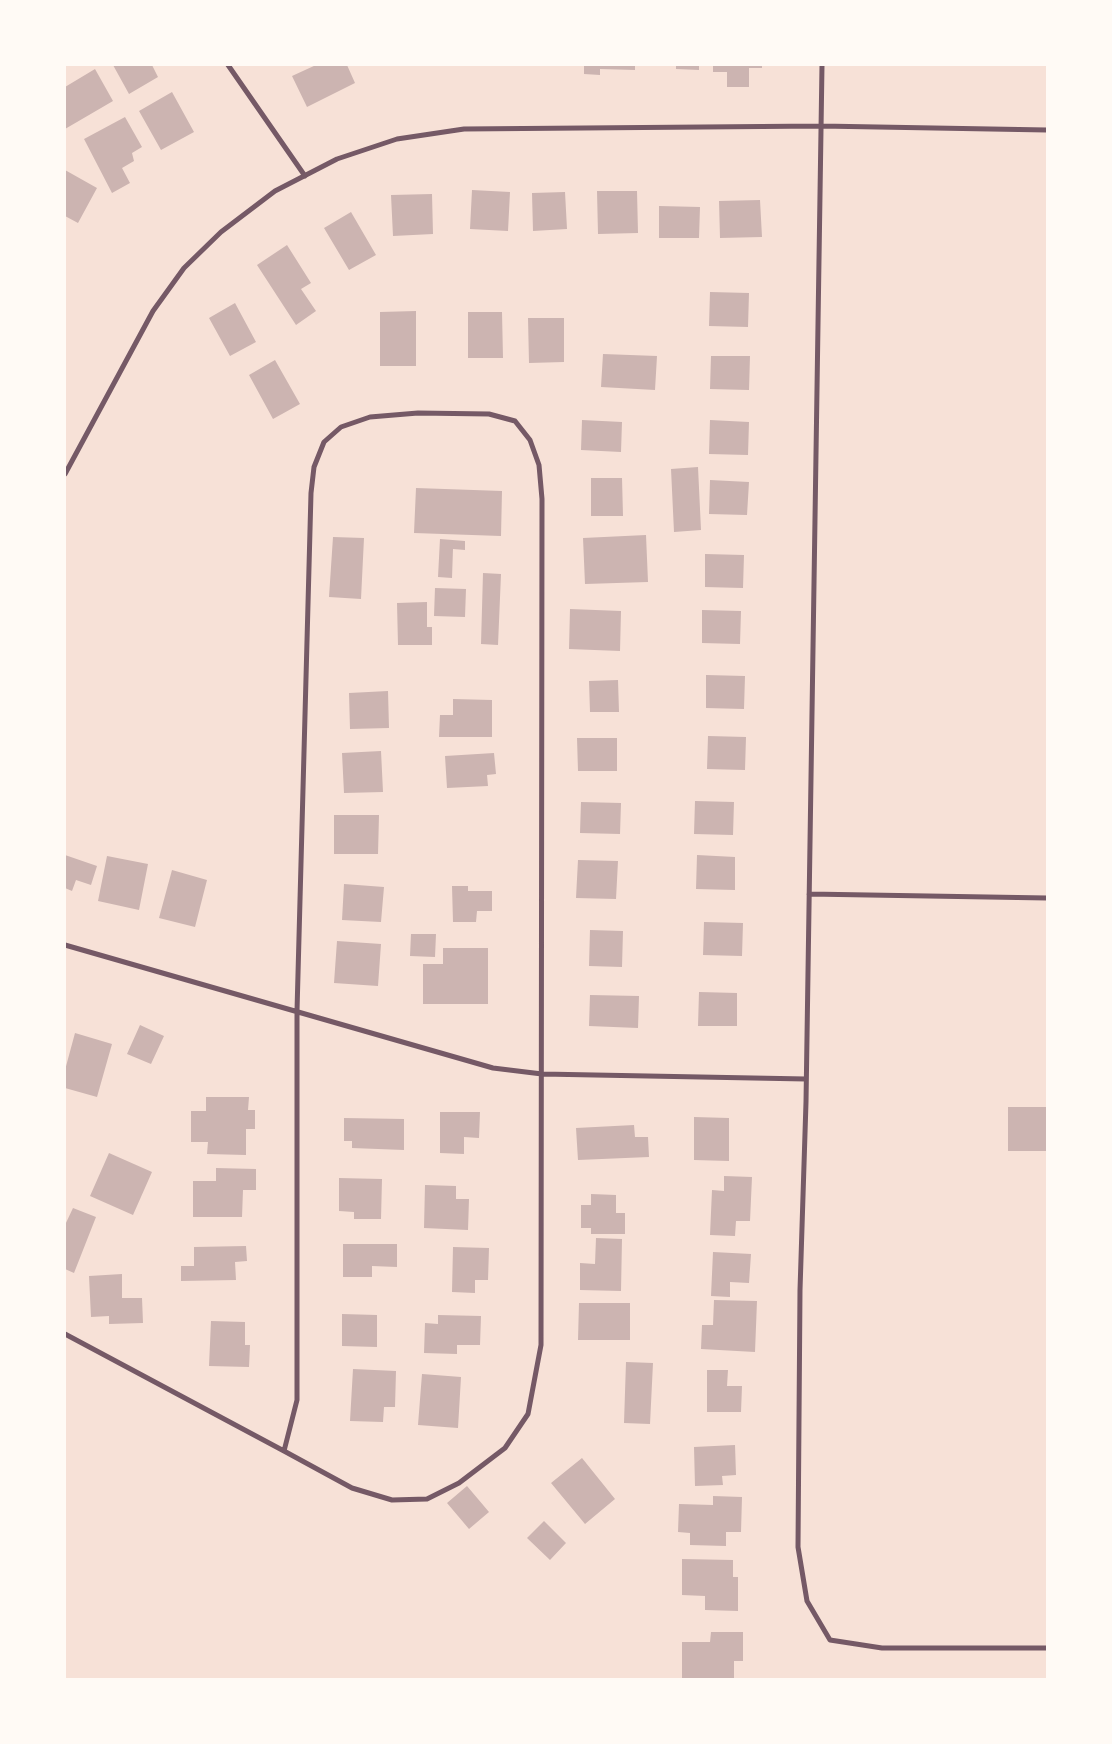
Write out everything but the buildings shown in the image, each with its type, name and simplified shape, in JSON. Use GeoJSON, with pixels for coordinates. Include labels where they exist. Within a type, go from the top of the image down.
{"type":"FeatureCollection","features":[{"type":"Feature","properties":{"kind":"street"},"geometry":{"type":"LineString","coordinates":[[228,65],[305,176]]}},
{"type":"Feature","properties":{"kind":"street"},"geometry":{"type":"LineString","coordinates":[[822,65],[806,1079],[800,1290],[798,1547],[806,1602],[830,1640],[882,1648],[1047,1648]]}},
{"type":"Feature","properties":{"kind":"street"},"geometry":{"type":"LineString","coordinates":[[65,474],[153,311],[184,268],[221,232],[275,191],[337,159],[397,139],[464,129],[821,126],[1047,130]]}},
{"type":"Feature","properties":{"kind":"street"},"geometry":{"type":"LineString","coordinates":[[65,1334],[352,1488],[392,1500],[428,1499],[459,1483],[505,1448],[528,1414],[541,1345],[542,499],[538,465],[530,440],[514,421],[489,414],[418,413],[370,417],[341,426],[324,442],[314,467],[311,493],[297,1010],[298,1400],[284,1451]]}},
{"type":"Feature","properties":{"kind":"street"},"geometry":{"type":"LineString","coordinates":[[809,894],[1047,898]]}},
{"type":"Feature","properties":{"kind":"street"},"geometry":{"type":"LineString","coordinates":[[65,945],[297,1010],[493,1068],[542,1074],[806,1079]]}}]}
